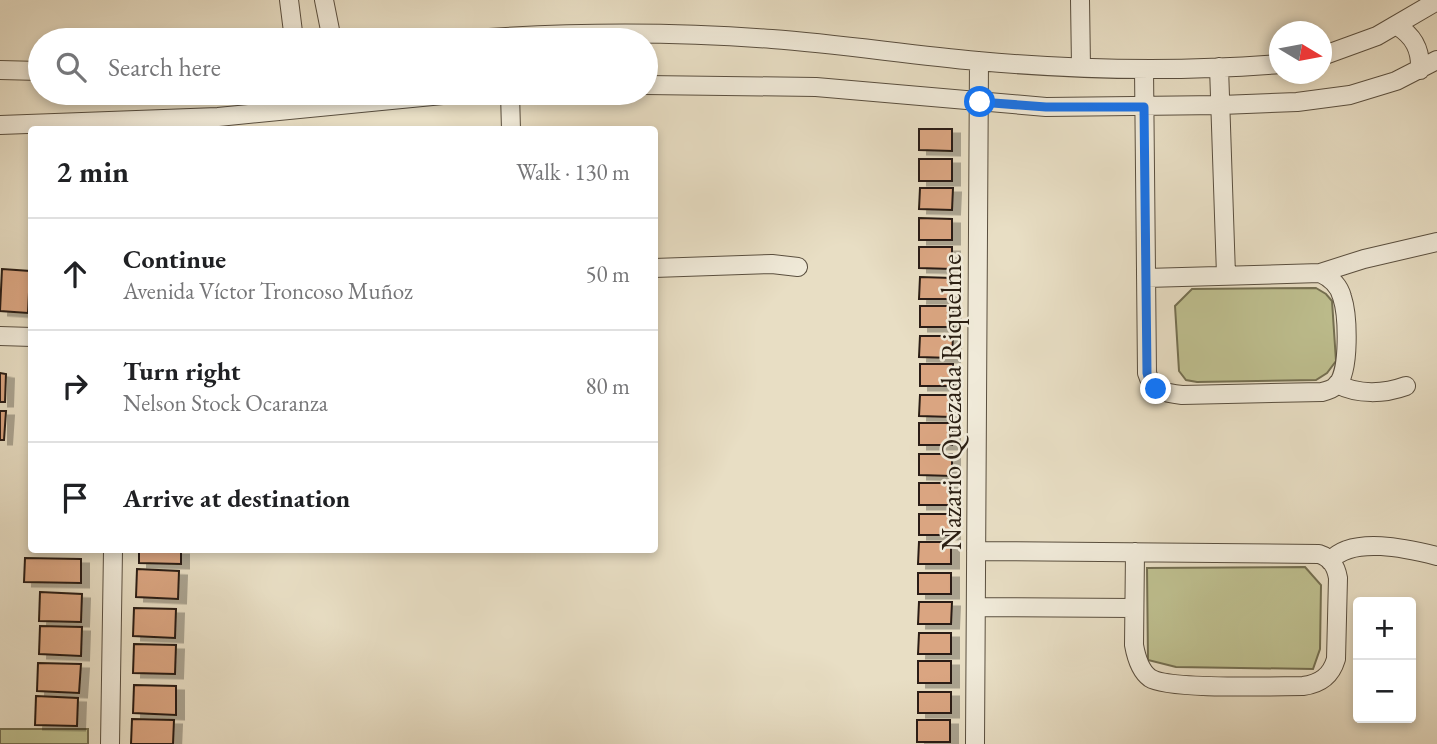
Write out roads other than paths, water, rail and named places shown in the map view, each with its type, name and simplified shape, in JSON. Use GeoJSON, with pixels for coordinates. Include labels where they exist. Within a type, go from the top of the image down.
{"type":"FeatureCollection","features":[{"type":"Feature","properties":{"kind":"street"},"geometry":{"type":"LineString","coordinates":[[289,0],[292,28]]}},
{"type":"Feature","properties":{"kind":"street"},"geometry":{"type":"LineString","coordinates":[[324,0],[330,28]]}},
{"type":"Feature","properties":{"kind":"street"},"geometry":{"type":"LineString","coordinates":[[1080,0],[1081,66]]}},
{"type":"Feature","properties":{"kind":"street"},"geometry":{"type":"LineString","coordinates":[[1332,53],[1357,45],[1397,26],[1437,1]]}},
{"type":"Feature","properties":{"kind":"street"},"geometry":{"type":"LineString","coordinates":[[1397,26],[1416,44],[1420,70]]}},
{"type":"Feature","properties":{"kind":"street"},"geometry":{"type":"LineString","coordinates":[[658,35],[774,39],[979,61],[1144,68],[1269,64]]}},
{"type":"Feature","properties":{"kind":"street"},"geometry":{"type":"LineString","coordinates":[[658,85],[816,87],[1046,107],[1221,105],[1297,102],[1350,95],[1372,90],[1437,60]]}},
{"type":"Feature","properties":{"kind":"street","name":"Nazario Quezada Riquelme"},"geometry":{"type":"LineString","coordinates":[[975,744],[979,61]]}},
{"type":"Feature","properties":{"kind":"street"},"geometry":{"type":"LineString","coordinates":[[1219,67],[1226,275]]}},
{"type":"Feature","properties":{"kind":"street"},"geometry":{"type":"LineString","coordinates":[[1144,68],[1149,381],[1156,389],[1166,393],[1182,394],[1322,393],[1337,384],[1345,366],[1344,308],[1338,288],[1330,277],[1320,272]]}},
{"type":"Feature","properties":{"kind":"street"},"geometry":{"type":"LineString","coordinates":[[0,69],[28,70]]}},
{"type":"Feature","properties":{"kind":"street"},"geometry":{"type":"LineString","coordinates":[[0,125],[218,117],[279,105]]}},
{"type":"Feature","properties":{"kind":"street"},"geometry":{"type":"LineString","coordinates":[[510,105],[511,126]]}},
{"type":"Feature","properties":{"kind":"street"},"geometry":{"type":"LineString","coordinates":[[1146,278],[1320,272],[1346,263],[1437,242]]}},
{"type":"Feature","properties":{"kind":"street"},"geometry":{"type":"LineString","coordinates":[[658,268],[772,264],[798,267]]}},
{"type":"Feature","properties":{"kind":"street"},"geometry":{"type":"LineString","coordinates":[[0,336],[28,337]]}},
{"type":"Feature","properties":{"kind":"street"},"geometry":{"type":"LineString","coordinates":[[1337,384],[1347,389],[1372,392],[1406,387]]}},
{"type":"Feature","properties":{"kind":"street"},"geometry":{"type":"LineString","coordinates":[[1330,561],[1340,551],[1354,547],[1395,548],[1437,556]]}},
{"type":"Feature","properties":{"kind":"street"},"geometry":{"type":"LineString","coordinates":[[976,551],[1312,553],[1325,556],[1335,565],[1338,578],[1336,659],[1329,674],[1314,685],[1169,685],[1148,677],[1136,657],[1134,645],[1135,552]]}},
{"type":"Feature","properties":{"kind":"street"},"geometry":{"type":"LineString","coordinates":[[110,744],[113,553]]}},
{"type":"Feature","properties":{"kind":"street"},"geometry":{"type":"LineString","coordinates":[[976,607],[1134,607]]}}]}
